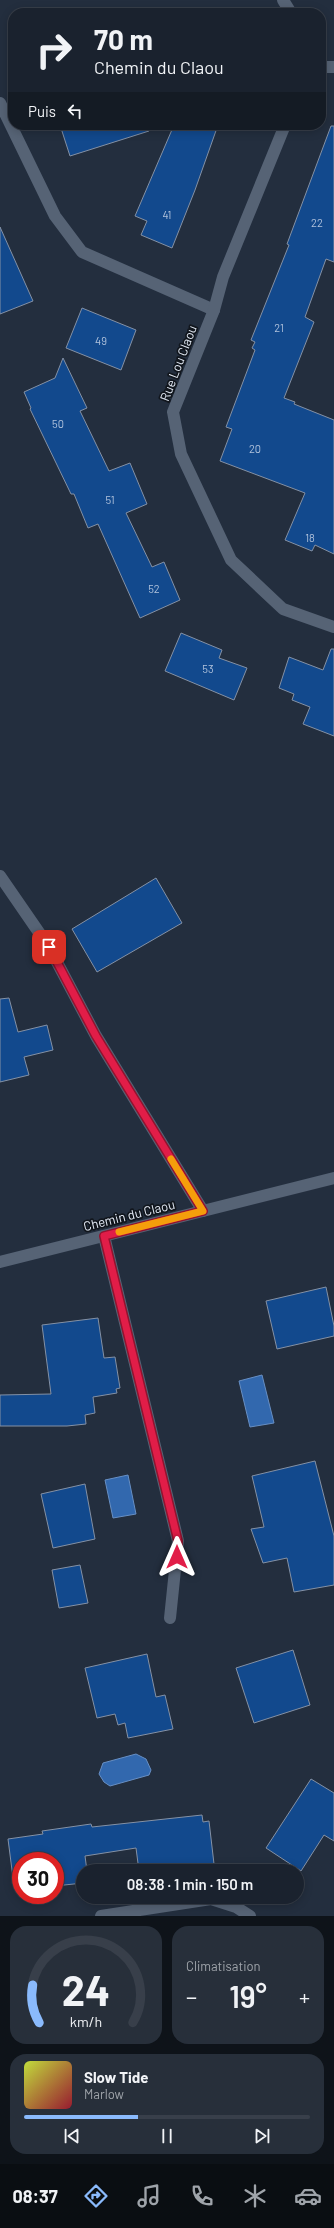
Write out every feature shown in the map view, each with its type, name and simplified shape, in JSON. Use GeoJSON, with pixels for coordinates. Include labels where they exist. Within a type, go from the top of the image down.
{"type":"FeatureCollection","features":[{"type":"Feature","properties":{"kind":"street"},"geometry":{"type":"LineString","coordinates":[[0,103],[8,119]]}},
{"type":"Feature","properties":{"kind":"street"},"geometry":{"type":"LineString","coordinates":[[13,130],[55,216],[82,252],[214,310]]}},
{"type":"Feature","properties":{"kind":"street","name":"Rue Lou Claou"},"geometry":{"type":"LineString","coordinates":[[283,130],[223,277],[214,310],[173,412],[181,454],[231,560],[284,609],[334,627]]}},
{"type":"Feature","properties":{"kind":"street"},"geometry":{"type":"LineString","coordinates":[[0,876],[49,947],[96,1036],[203,1211]]}},
{"type":"Feature","properties":{"kind":"street","name":"Chemin du Claou"},"geometry":{"type":"LineString","coordinates":[[0,1262],[334,1178]]}},
{"type":"Feature","properties":{"kind":"street"},"geometry":{"type":"LineString","coordinates":[[104,1236],[178,1541],[170,1618]]}},
{"type":"Feature","properties":{"kind":"street"},"geometry":{"type":"LineString","coordinates":[[101,1916],[211,1899],[236,1907],[250,1916]]}},
{"type":"Feature","properties":{"kind":"water"},"geometry":{"type":"Polygon","coordinates":[[[262,1375],[274,1423],[250,1427],[239,1381],[262,1375]]]}},
{"type":"Feature","properties":{"kind":"water"},"geometry":{"type":"Polygon","coordinates":[[[128,1475],[136,1514],[113,1518],[105,1480],[128,1475]]]}},
{"type":"Feature","properties":{"kind":"water"},"geometry":{"type":"Polygon","coordinates":[[[136,1754],[146,1759],[151,1770],[149,1775],[110,1786],[104,1782],[99,1774],[103,1763],[136,1754]]]}},
{"type":"Feature","properties":{"kind":"building"},"geometry":{"type":"Polygon","coordinates":[[[331,126],[334,126],[334,262],[326,259],[305,317],[314,322],[284,398],[295,402],[294,404],[334,420],[334,554],[315,545],[312,551],[285,540],[305,493],[220,461],[232,429],[226,427],[255,350],[252,348],[255,342],[251,340],[289,245],[287,244],[331,126]]]}},
{"type":"Feature","properties":{"kind":"building"},"geometry":{"type":"Polygon","coordinates":[[[62,130],[149,130],[149,131],[70,156],[62,130]]]}},
{"type":"Feature","properties":{"kind":"building"},"geometry":{"type":"Polygon","coordinates":[[[172,130],[216,130],[172,248],[141,235],[147,221],[135,216],[172,130]]]}},
{"type":"Feature","properties":{"kind":"building"},"geometry":{"type":"Polygon","coordinates":[[[0,227],[33,301],[0,314],[0,227]]]}},
{"type":"Feature","properties":{"kind":"building"},"geometry":{"type":"Polygon","coordinates":[[[82,308],[136,330],[121,370],[66,348],[82,308]]]}},
{"type":"Feature","properties":{"kind":"building"},"geometry":{"type":"Polygon","coordinates":[[[63,358],[87,408],[80,411],[109,471],[130,463],[147,504],[126,513],[152,567],[164,562],[180,600],[140,618],[98,524],[88,528],[74,494],[71,494],[30,409],[31,408],[24,392],[55,378],[63,358]]]}},
{"type":"Feature","properties":{"kind":"building"},"geometry":{"type":"Polygon","coordinates":[[[181,633],[222,650],[219,658],[247,668],[234,700],[165,671],[181,633]]]}},
{"type":"Feature","properties":{"kind":"building"},"geometry":{"type":"Polygon","coordinates":[[[331,649],[334,649],[334,736],[303,724],[310,707],[292,700],[294,694],[279,688],[289,657],[323,670],[331,649]]]}},
{"type":"Feature","properties":{"kind":"building"},"geometry":{"type":"Polygon","coordinates":[[[156,878],[182,923],[97,972],[72,929],[156,878]]]}},
{"type":"Feature","properties":{"kind":"building"},"geometry":{"type":"Polygon","coordinates":[[[9,998],[18,1032],[47,1025],[53,1050],[24,1057],[29,1075],[0,1082],[0,999],[9,998]]]}},
{"type":"Feature","properties":{"kind":"building"},"geometry":{"type":"Polygon","coordinates":[[[326,1287],[334,1326],[334,1336],[277,1349],[266,1301],[326,1287]]]}},
{"type":"Feature","properties":{"kind":"building"},"geometry":{"type":"Polygon","coordinates":[[[98,1318],[104,1358],[115,1357],[120,1388],[116,1389],[117,1393],[93,1397],[95,1413],[85,1415],[86,1424],[67,1426],[0,1426],[0,1395],[51,1394],[42,1325],[98,1318]]]}},
{"type":"Feature","properties":{"kind":"building"},"geometry":{"type":"Polygon","coordinates":[[[315,1461],[334,1536],[334,1585],[294,1592],[287,1558],[263,1563],[251,1529],[264,1527],[252,1476],[315,1461]]]}},
{"type":"Feature","properties":{"kind":"building"},"geometry":{"type":"Polygon","coordinates":[[[85,1484],[95,1539],[53,1548],[41,1494],[85,1484]]]}},
{"type":"Feature","properties":{"kind":"building"},"geometry":{"type":"Polygon","coordinates":[[[80,1565],[88,1603],[59,1608],[52,1570],[80,1565]]]}},
{"type":"Feature","properties":{"kind":"building"},"geometry":{"type":"Polygon","coordinates":[[[293,1650],[310,1705],[254,1723],[236,1668],[293,1650]]]}},
{"type":"Feature","properties":{"kind":"building"},"geometry":{"type":"Polygon","coordinates":[[[147,1654],[156,1697],[165,1695],[173,1729],[128,1738],[125,1723],[118,1725],[115,1714],[97,1718],[85,1668],[147,1654]]]}},
{"type":"Feature","properties":{"kind":"building"},"geometry":{"type":"Polygon","coordinates":[[[311,1779],[334,1793],[334,1841],[324,1835],[304,1866],[304,1864],[290,1864],[266,1848],[311,1779]]]}},
{"type":"Feature","properties":{"kind":"building"},"geometry":{"type":"Polygon","coordinates":[[[202,1815],[203,1822],[209,1821],[214,1864],[138,1864],[136,1848],[85,1856],[86,1864],[76,1864],[76,1884],[64,1885],[64,1852],[12,1852],[12,1870],[8,1839],[43,1834],[42,1831],[91,1824],[92,1827],[202,1815]]]}},
{"type":"Feature","properties":{"kind":"slow traffic"},"geometry":{"type":"LineString","coordinates":[[119,1232],[203,1211],[171,1159]]}},
{"type":"Feature","properties":{"kind":"route"},"geometry":{"type":"LineString","coordinates":[[49,947],[96,1036],[203,1211],[104,1236],[178,1541],[177,1557]]}}]}
